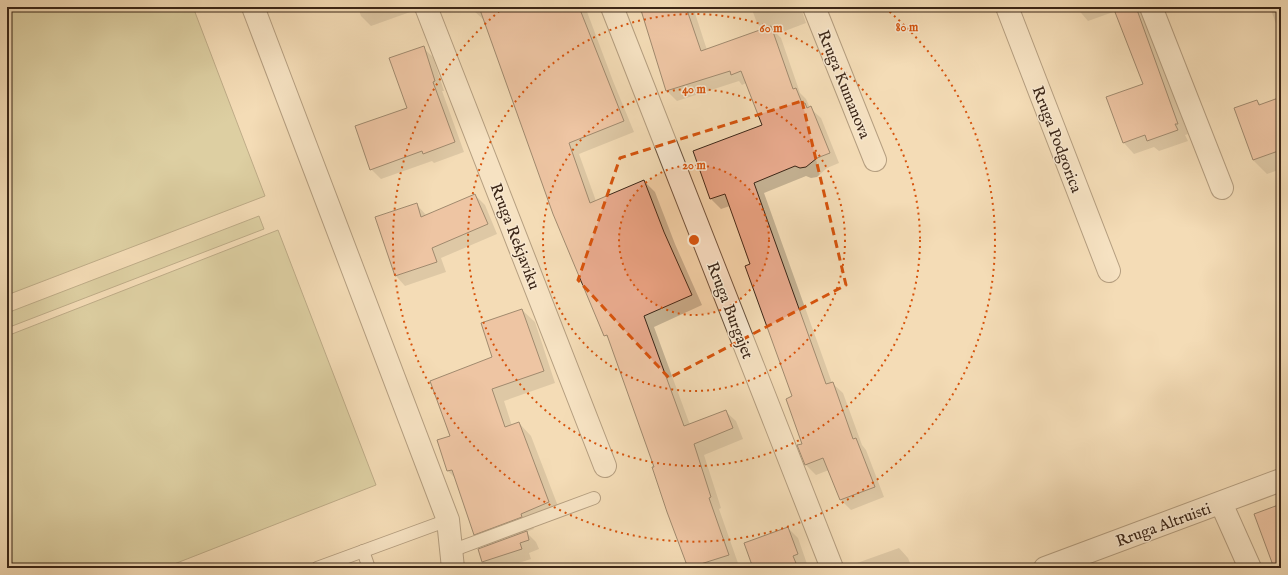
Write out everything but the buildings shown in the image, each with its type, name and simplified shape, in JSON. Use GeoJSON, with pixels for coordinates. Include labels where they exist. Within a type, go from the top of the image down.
{"type":"FeatureCollection","features":[{"type":"Feature","properties":{"kind":"street"},"geometry":{"type":"LineString","coordinates":[[252,7],[448,520],[452,560]]}},
{"type":"Feature","properties":{"kind":"street","name":"Rruga Rekjaviku"},"geometry":{"type":"LineString","coordinates":[[426,7],[605,466]]}},
{"type":"Feature","properties":{"kind":"street","name":"Rruga Burgajet"},"geometry":{"type":"LineString","coordinates":[[612,7],[832,568]]}},
{"type":"Feature","properties":{"kind":"street","name":"Rruga Kumanova"},"geometry":{"type":"LineString","coordinates":[[814,7],[875,160]]}},
{"type":"Feature","properties":{"kind":"street","name":"Rruga Podgorica"},"geometry":{"type":"LineString","coordinates":[[1007,7],[1109,271]]}},
{"type":"Feature","properties":{"kind":"street"},"geometry":{"type":"LineString","coordinates":[[1150,7],[1222,188]]}},
{"type":"Feature","properties":{"kind":"street","name":"Rruga Altruisti"},"geometry":{"type":"LineString","coordinates":[[1045,568],[1281,480]]}},
{"type":"Feature","properties":{"kind":"street"},"geometry":{"type":"LineString","coordinates":[[1221,503],[1250,568]]}},
{"type":"Feature","properties":{"kind":"lane"},"geometry":{"type":"LineString","coordinates":[[452,560],[594,498]]}},
{"type":"Feature","properties":{"kind":"lane"},"geometry":{"type":"LineString","coordinates":[[317,568],[448,520]]}},
{"type":"Feature","properties":{"kind":"lane"},"geometry":{"type":"LineString","coordinates":[[363,551],[369,568]]}},
{"type":"Feature","properties":{"kind":"highlighted area"},"geometry":{"type":"Polygon","coordinates":[[[802,101],[846,285],[669,378],[578,280],[620,158],[802,101]]]}},
{"type":"Feature","properties":{"kind":"shaded area"},"geometry":{"type":"Polygon","coordinates":[[[7,7],[193,7],[265,196],[7,295],[7,7]]]}},
{"type":"Feature","properties":{"kind":"shaded area"},"geometry":{"type":"Polygon","coordinates":[[[259,216],[264,229],[7,328],[7,313],[259,216]]]}},
{"type":"Feature","properties":{"kind":"shaded area"},"geometry":{"type":"Polygon","coordinates":[[[278,230],[376,485],[164,568],[7,568],[7,336],[278,230]]]}}]}
